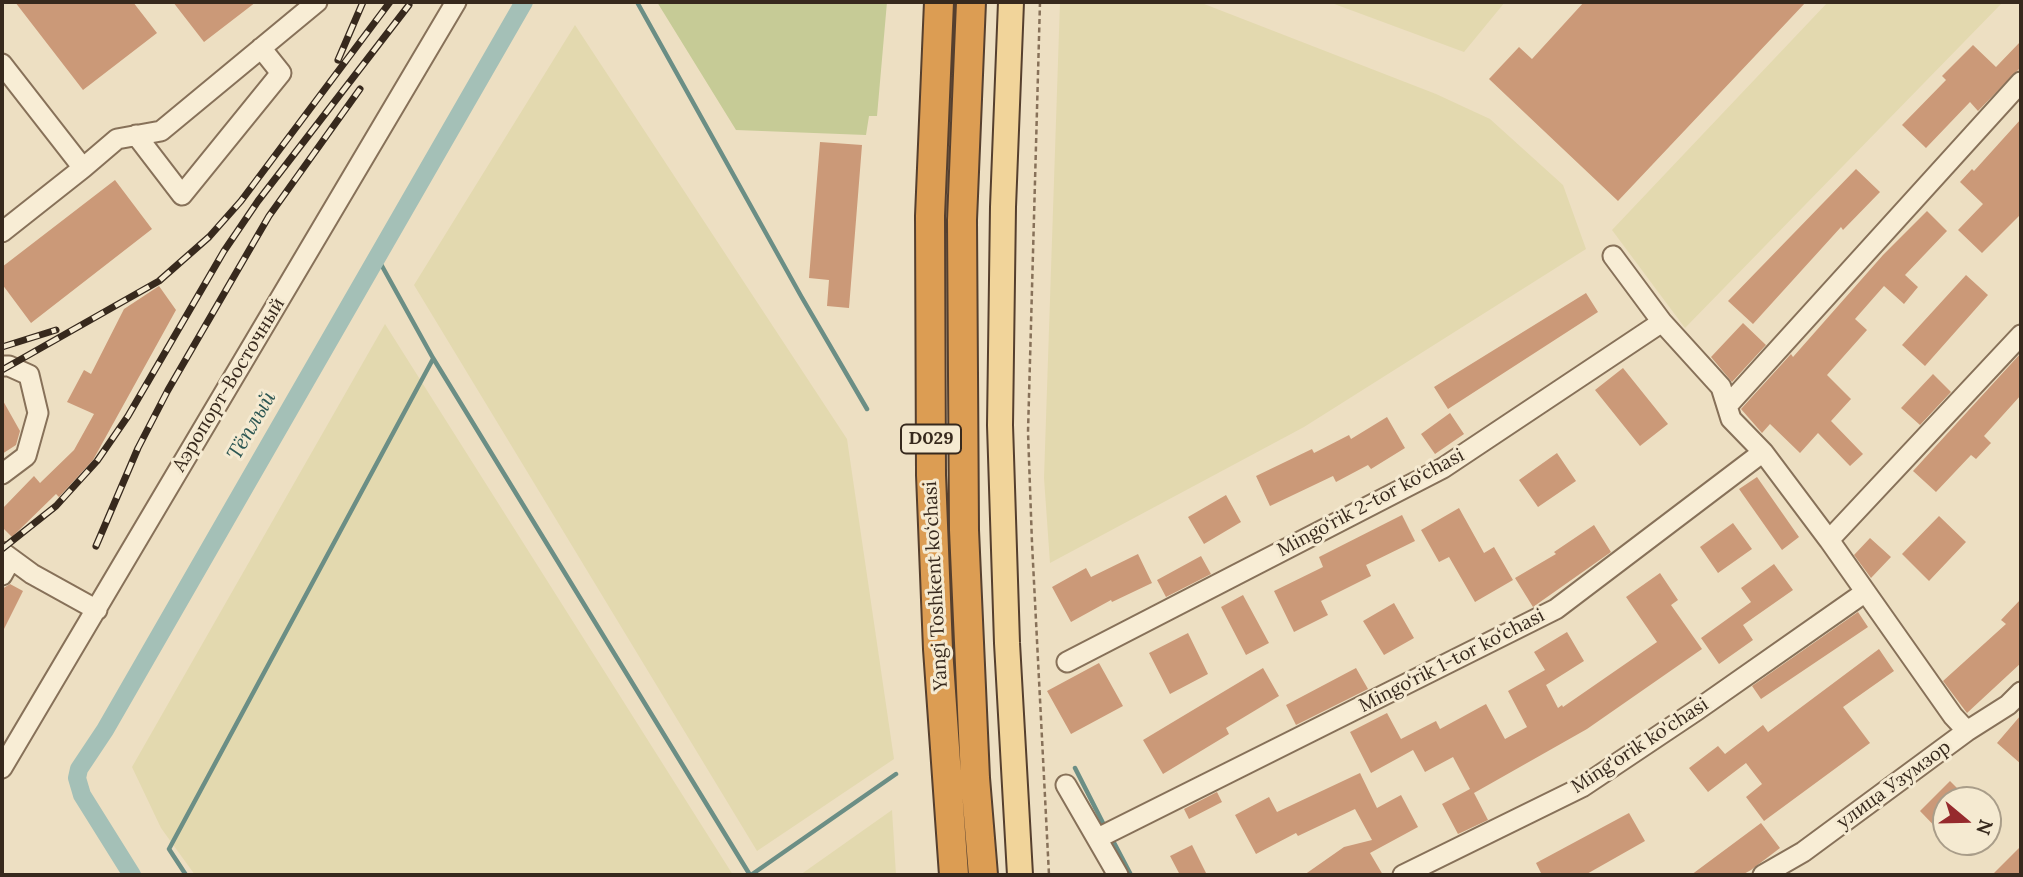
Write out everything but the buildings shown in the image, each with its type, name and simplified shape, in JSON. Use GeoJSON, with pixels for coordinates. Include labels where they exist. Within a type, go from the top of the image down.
{"type":"FeatureCollection","features":[{"type":"Feature","properties":{"kind":"highway","name":"Yangi Toshkent ko‘chasi"},"geometry":{"type":"LineString","coordinates":[[939,2],[930,216],[931,475],[938,649],[954,875]]}},
{"type":"Feature","properties":{"kind":"highway","name":"Yangi Toshkent ko‘chasi"},"geometry":{"type":"LineString","coordinates":[[971,2],[962,220],[964,530],[975,778],[984,875]]}},
{"type":"Feature","properties":{"kind":"main road"},"geometry":{"type":"LineString","coordinates":[[1011,2],[1003,207],[1000,425],[1007,643],[1020,875]]}},
{"type":"Feature","properties":{"kind":"street"},"geometry":{"type":"LineString","coordinates":[[2,232],[117,139],[160,131],[317,2]]}},
{"type":"Feature","properties":{"kind":"street","name":"Аэропорт-Восточный"},"geometry":{"type":"LineString","coordinates":[[2,768],[456,2]]}},
{"type":"Feature","properties":{"kind":"street"},"geometry":{"type":"LineString","coordinates":[[136,135],[182,195],[281,73],[261,48]]}},
{"type":"Feature","properties":{"kind":"street"},"geometry":{"type":"LineString","coordinates":[[2,64],[83,168]]}},
{"type":"Feature","properties":{"kind":"street"},"geometry":{"type":"LineString","coordinates":[[1727,406],[2021,82]]}},
{"type":"Feature","properties":{"kind":"street"},"geometry":{"type":"LineString","coordinates":[[1613,256],[1662,322],[1721,387],[1731,419],[1763,452],[1966,731]]}},
{"type":"Feature","properties":{"kind":"street","name":"Mingo‘rik 2-tor ko‘chasi"},"geometry":{"type":"LineString","coordinates":[[1067,662],[1443,468],[1662,322]]}},
{"type":"Feature","properties":{"kind":"street"},"geometry":{"type":"LineString","coordinates":[[1829,540],[2021,335]]}},
{"type":"Feature","properties":{"kind":"street"},"geometry":{"type":"LineString","coordinates":[[2,366],[9,366],[30,375],[38,413],[26,456],[2,474]]}},
{"type":"Feature","properties":{"kind":"street","name":"Mingo‘rik 1-tor ko‘chasi"},"geometry":{"type":"LineString","coordinates":[[1106,833],[1556,609],[1763,452]]}},
{"type":"Feature","properties":{"kind":"street"},"geometry":{"type":"LineString","coordinates":[[5,562],[97,610]]}},
{"type":"Feature","properties":{"kind":"street","name":"Ming'orik ko'chasi"},"geometry":{"type":"LineString","coordinates":[[1403,875],[1582,787],[1864,593]]}},
{"type":"Feature","properties":{"kind":"street","name":"улица Узумзор"},"geometry":{"type":"LineString","coordinates":[[1763,875],[1803,852],[1966,731],[2008,705],[2021,692]]}},
{"type":"Feature","properties":{"kind":"street"},"geometry":{"type":"LineString","coordinates":[[1066,785],[1106,833],[1118,875]]}},
{"type":"Feature","properties":{"kind":"path"},"geometry":{"type":"LineString","coordinates":[[1040,2],[1028,432],[1049,875]]}},
{"type":"Feature","properties":{"kind":"shaded area"},"geometry":{"type":"Polygon","coordinates":[[[1060,2],[1199,2],[1436,94],[1490,119],[1563,185],[1586,249],[1304,427],[1050,563],[1044,478],[1060,2]]]}},
{"type":"Feature","properties":{"kind":"shaded area"},"geometry":{"type":"Polygon","coordinates":[[[1329,2],[1505,2],[1464,52],[1329,2]]]}},
{"type":"Feature","properties":{"kind":"shaded area"},"geometry":{"type":"Polygon","coordinates":[[[1828,2],[2003,2],[1685,328],[1612,230],[1828,2]]]}},
{"type":"Feature","properties":{"kind":"shaded area"},"geometry":{"type":"Polygon","coordinates":[[[575,25],[847,439],[894,759],[757,851],[414,285],[575,25]]]}},
{"type":"Feature","properties":{"kind":"shaded area"},"geometry":{"type":"Polygon","coordinates":[[[385,324],[733,875],[195,875],[161,828],[132,767],[385,324]]]}},
{"type":"Feature","properties":{"kind":"shaded area"},"geometry":{"type":"Polygon","coordinates":[[[892,810],[896,875],[800,875],[892,810]]]}},
{"type":"Feature","properties":{"kind":"green space"},"geometry":{"type":"Polygon","coordinates":[[[657,2],[887,2],[877,116],[869,116],[866,135],[736,130],[657,2]]]}},
{"type":"Feature","properties":{"kind":"waterway","name":"Тёплый"},"geometry":{"type":"LineString","coordinates":[[132,875],[82,795],[77,778],[79,769],[105,730],[524,2]]}},
{"type":"Feature","properties":{"kind":"waterway"},"geometry":{"type":"LineString","coordinates":[[637,2],[867,409]]}},
{"type":"Feature","properties":{"kind":"waterway"},"geometry":{"type":"LineString","coordinates":[[377,257],[433,358],[750,875]]}},
{"type":"Feature","properties":{"kind":"waterway"},"geometry":{"type":"LineString","coordinates":[[186,875],[169,849],[433,359]]}},
{"type":"Feature","properties":{"kind":"waterway"},"geometry":{"type":"LineString","coordinates":[[1075,768],[1105,827]]}},
{"type":"Feature","properties":{"kind":"waterway"},"geometry":{"type":"LineString","coordinates":[[751,875],[896,774]]}},
{"type":"Feature","properties":{"kind":"waterway"},"geometry":{"type":"LineString","coordinates":[[1111,837],[1131,875]]}},
{"type":"Feature","properties":{"kind":"railway"},"geometry":{"type":"LineString","coordinates":[[338,60],[363,2]]}},
{"type":"Feature","properties":{"kind":"railway"},"geometry":{"type":"LineString","coordinates":[[2,370],[159,281],[209,237],[241,201],[390,2]]}},
{"type":"Feature","properties":{"kind":"railway"},"geometry":{"type":"LineString","coordinates":[[2,549],[56,506],[97,461],[128,416],[224,251],[258,201],[409,5]]}},
{"type":"Feature","properties":{"kind":"railway"},"geometry":{"type":"LineString","coordinates":[[96,546],[138,448],[168,390],[269,216],[360,89]]}},
{"type":"Feature","properties":{"kind":"railway"},"geometry":{"type":"LineString","coordinates":[[2,347],[56,330]]}}]}
